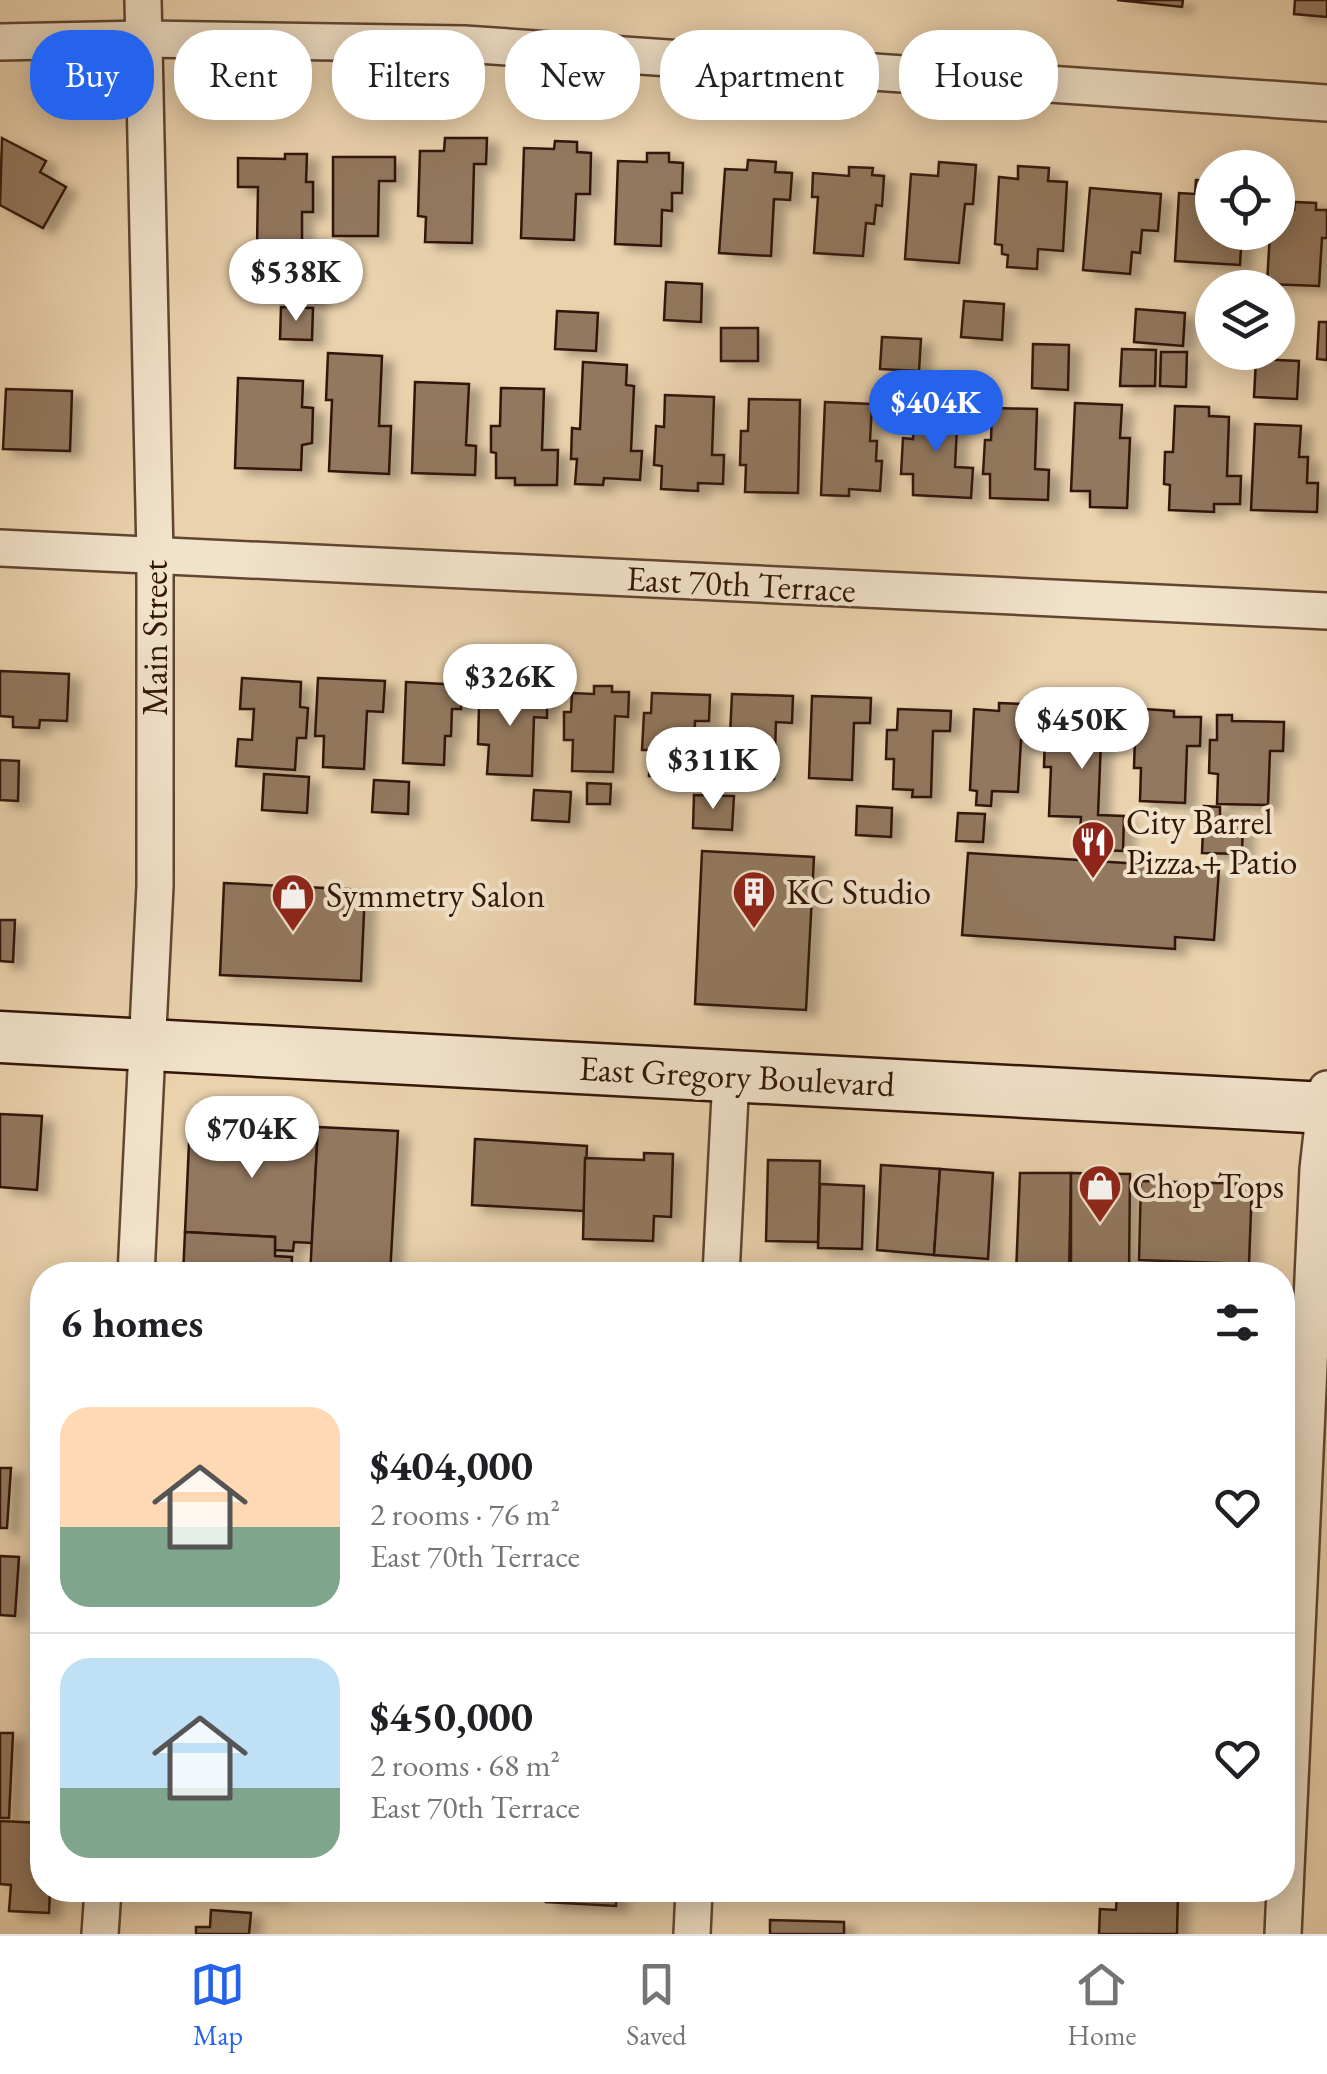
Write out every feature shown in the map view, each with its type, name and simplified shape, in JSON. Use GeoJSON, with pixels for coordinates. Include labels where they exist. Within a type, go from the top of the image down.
{"type":"FeatureCollection","features":[{"type":"Feature","properties":{"kind":"main road","name":"East Gregory Boulevard"},"geometry":{"type":"LineString","coordinates":[[0,1037],[731,1076],[1325,1101]]}},
{"type":"Feature","properties":{"kind":"street","name":"Main Street"},"geometry":{"type":"LineString","coordinates":[[143,0],[144,30]]}},
{"type":"Feature","properties":{"kind":"street"},"geometry":{"type":"LineString","coordinates":[[154,38],[464,44],[1327,102]]}},
{"type":"Feature","properties":{"kind":"street"},"geometry":{"type":"LineString","coordinates":[[0,42],[30,41]]}},
{"type":"Feature","properties":{"kind":"street","name":"Main Street"},"geometry":{"type":"LineString","coordinates":[[137,1262],[155,886],[155,556],[146,120]]}},
{"type":"Feature","properties":{"kind":"street","name":"East 70th Terrace"},"geometry":{"type":"LineString","coordinates":[[0,548],[1327,611]]}},
{"type":"Feature","properties":{"kind":"street"},"geometry":{"type":"LineString","coordinates":[[723,1262],[731,1076]]}},
{"type":"Feature","properties":{"kind":"street"},"geometry":{"type":"LineString","coordinates":[[1295,1696],[1325,1101]]}},
{"type":"Feature","properties":{"kind":"street"},"geometry":{"type":"LineString","coordinates":[[100,1934],[102,1902]]}},
{"type":"Feature","properties":{"kind":"street"},"geometry":{"type":"LineString","coordinates":[[692,1934],[693,1902]]}},
{"type":"Feature","properties":{"kind":"street"},"geometry":{"type":"LineString","coordinates":[[1283,1934],[1285,1902]]}},
{"type":"Feature","properties":{"kind":"building"},"geometry":{"type":"Polygon","coordinates":[[[1117,0],[1183,0],[1182,7],[1117,0]]]}},
{"type":"Feature","properties":{"kind":"building"},"geometry":{"type":"Polygon","coordinates":[[[1295,0],[1327,0],[1327,17],[1294,14],[1295,0]]]}},
{"type":"Feature","properties":{"kind":"building"},"geometry":{"type":"Polygon","coordinates":[[[2,138],[46,161],[40,172],[66,187],[43,228],[0,205],[2,138]]]}},
{"type":"Feature","properties":{"kind":"building"},"geometry":{"type":"Polygon","coordinates":[[[445,138],[487,138],[486,164],[474,164],[472,243],[425,242],[426,217],[418,216],[420,151],[444,151],[445,138]]]}},
{"type":"Feature","properties":{"kind":"building"},"geometry":{"type":"Polygon","coordinates":[[[555,141],[577,142],[577,152],[591,153],[590,194],[576,194],[574,240],[521,238],[524,148],[554,149],[555,141]]]}},
{"type":"Feature","properties":{"kind":"building"},"geometry":{"type":"Polygon","coordinates":[[[647,153],[669,153],[669,162],[683,163],[682,193],[672,193],[672,211],[662,210],[661,246],[615,244],[618,161],[647,162],[647,153]]]}},
{"type":"Feature","properties":{"kind":"building"},"geometry":{"type":"Polygon","coordinates":[[[285,154],[307,154],[306,182],[313,182],[313,212],[302,212],[302,249],[257,248],[258,187],[238,187],[238,158],[285,159],[285,154]]]}},
{"type":"Feature","properties":{"kind":"building"},"geometry":{"type":"Polygon","coordinates":[[[333,157],[395,157],[395,181],[379,181],[378,236],[333,236],[333,157]]]}},
{"type":"Feature","properties":{"kind":"building"},"geometry":{"type":"Polygon","coordinates":[[[748,160],[776,162],[775,172],[792,173],[790,200],[774,199],[771,256],[719,253],[725,169],[747,170],[748,160]]]}},
{"type":"Feature","properties":{"kind":"building"},"geometry":{"type":"Polygon","coordinates":[[[939,162],[976,165],[973,204],[965,204],[959,263],[905,259],[911,174],[938,176],[939,162]]]}},
{"type":"Feature","properties":{"kind":"building"},"geometry":{"type":"Polygon","coordinates":[[[1018,166],[1049,168],[1048,181],[1067,182],[1063,251],[1038,249],[1037,269],[1007,267],[1008,255],[1002,254],[1002,245],[995,244],[999,177],[1018,179],[1018,166]]]}},
{"type":"Feature","properties":{"kind":"building"},"geometry":{"type":"Polygon","coordinates":[[[849,167],[873,168],[872,175],[884,176],[882,206],[876,205],[874,224],[866,223],[863,256],[814,253],[818,197],[812,197],[813,173],[849,176],[849,167]]]}},
{"type":"Feature","properties":{"kind":"building"},"geometry":{"type":"Polygon","coordinates":[[[1090,188],[1161,194],[1158,231],[1142,230],[1140,253],[1132,252],[1130,274],[1083,270],[1090,188]]]}},
{"type":"Feature","properties":{"kind":"building"},"geometry":{"type":"Polygon","coordinates":[[[1179,193],[1195,194],[1195,250],[1241,250],[1240,265],[1175,261],[1179,193]]]}},
{"type":"Feature","properties":{"kind":"building"},"geometry":{"type":"Polygon","coordinates":[[[1295,202],[1316,203],[1316,210],[1327,210],[1319,286],[1295,285],[1295,270],[1268,270],[1269,250],[1295,250],[1295,202]]]}},
{"type":"Feature","properties":{"kind":"building"},"geometry":{"type":"Polygon","coordinates":[[[282,268],[317,269],[316,303],[281,301],[282,268]]]}},
{"type":"Feature","properties":{"kind":"building"},"geometry":{"type":"Polygon","coordinates":[[[666,282],[702,284],[701,322],[664,320],[666,282]]]}},
{"type":"Feature","properties":{"kind":"building"},"geometry":{"type":"Polygon","coordinates":[[[964,301],[1004,304],[1002,340],[961,337],[964,301]]]}},
{"type":"Feature","properties":{"kind":"building"},"geometry":{"type":"Polygon","coordinates":[[[281,307],[313,308],[312,340],[280,339],[281,307]]]}},
{"type":"Feature","properties":{"kind":"building"},"geometry":{"type":"Polygon","coordinates":[[[1136,309],[1185,313],[1183,346],[1134,342],[1136,309]]]}},
{"type":"Feature","properties":{"kind":"building"},"geometry":{"type":"Polygon","coordinates":[[[557,311],[598,313],[596,351],[555,349],[557,311]]]}},
{"type":"Feature","properties":{"kind":"building"},"geometry":{"type":"Polygon","coordinates":[[[1319,322],[1327,322],[1327,360],[1317,359],[1319,322]]]}},
{"type":"Feature","properties":{"kind":"building"},"geometry":{"type":"Polygon","coordinates":[[[721,328],[758,328],[758,361],[721,361],[721,328]]]}},
{"type":"Feature","properties":{"kind":"building"},"geometry":{"type":"Polygon","coordinates":[[[882,337],[921,339],[919,371],[880,369],[882,337]]]}},
{"type":"Feature","properties":{"kind":"building"},"geometry":{"type":"Polygon","coordinates":[[[1033,344],[1069,345],[1068,390],[1032,388],[1033,344]]]}},
{"type":"Feature","properties":{"kind":"building"},"geometry":{"type":"Polygon","coordinates":[[[1122,349],[1156,350],[1155,386],[1120,386],[1122,349]]]}},
{"type":"Feature","properties":{"kind":"building"},"geometry":{"type":"Polygon","coordinates":[[[1161,352],[1187,352],[1186,387],[1160,386],[1161,352]]]}},
{"type":"Feature","properties":{"kind":"building"},"geometry":{"type":"Polygon","coordinates":[[[328,353],[382,356],[379,426],[391,426],[389,474],[329,471],[332,400],[326,400],[328,353]]]}},
{"type":"Feature","properties":{"kind":"building"},"geometry":{"type":"Polygon","coordinates":[[[1295,361],[1299,361],[1297,399],[1254,397],[1255,370],[1295,370],[1295,361]]]}},
{"type":"Feature","properties":{"kind":"building"},"geometry":{"type":"Polygon","coordinates":[[[583,362],[627,365],[626,385],[634,386],[631,451],[642,451],[640,480],[604,478],[603,485],[575,484],[577,459],[571,459],[572,428],[580,429],[583,362]]]}},
{"type":"Feature","properties":{"kind":"building"},"geometry":{"type":"Polygon","coordinates":[[[238,378],[303,381],[302,407],[313,408],[312,443],[302,445],[301,470],[235,468],[238,378]]]}},
{"type":"Feature","properties":{"kind":"building"},"geometry":{"type":"Polygon","coordinates":[[[415,382],[469,384],[466,445],[476,446],[475,475],[412,473],[415,382]]]}},
{"type":"Feature","properties":{"kind":"building"},"geometry":{"type":"Polygon","coordinates":[[[501,388],[544,389],[542,450],[558,450],[557,485],[515,485],[515,478],[496,478],[491,426],[500,426],[501,388]]]}},
{"type":"Feature","properties":{"kind":"building"},"geometry":{"type":"Polygon","coordinates":[[[6,389],[72,391],[70,451],[3,449],[6,389]]]}},
{"type":"Feature","properties":{"kind":"building"},"geometry":{"type":"Polygon","coordinates":[[[665,395],[714,397],[712,455],[724,455],[723,484],[698,483],[698,491],[661,489],[662,466],[654,465],[656,426],[664,427],[665,395]]]}},
{"type":"Feature","properties":{"kind":"building"},"geometry":{"type":"Polygon","coordinates":[[[749,399],[800,400],[798,493],[745,492],[746,465],[740,465],[741,431],[748,431],[749,399]]]}},
{"type":"Feature","properties":{"kind":"building"},"geometry":{"type":"Polygon","coordinates":[[[825,402],[872,404],[870,441],[877,441],[876,461],[882,461],[880,491],[849,489],[849,496],[821,495],[825,402]]]}},
{"type":"Feature","properties":{"kind":"building"},"geometry":{"type":"Polygon","coordinates":[[[1075,403],[1122,405],[1120,438],[1130,438],[1127,508],[1090,507],[1090,491],[1071,491],[1075,403]]]}},
{"type":"Feature","properties":{"kind":"building"},"geometry":{"type":"Polygon","coordinates":[[[1175,406],[1209,407],[1209,416],[1229,417],[1227,476],[1241,476],[1240,504],[1214,504],[1214,512],[1169,510],[1170,485],[1164,484],[1165,452],[1173,452],[1175,406]]]}},
{"type":"Feature","properties":{"kind":"building"},"geometry":{"type":"Polygon","coordinates":[[[914,407],[958,407],[955,467],[973,468],[971,498],[913,495],[913,474],[901,474],[903,438],[913,439],[914,407]]]}},
{"type":"Feature","properties":{"kind":"building"},"geometry":{"type":"Polygon","coordinates":[[[992,408],[1037,409],[1035,469],[1049,470],[1048,500],[990,498],[990,474],[983,474],[985,440],[991,440],[992,408]]]}},
{"type":"Feature","properties":{"kind":"building"},"geometry":{"type":"Polygon","coordinates":[[[1255,424],[1301,426],[1299,457],[1308,457],[1307,483],[1318,483],[1317,512],[1251,510],[1255,424]]]}},
{"type":"Feature","properties":{"kind":"building"},"geometry":{"type":"Polygon","coordinates":[[[0,671],[69,674],[67,721],[40,720],[39,728],[13,727],[13,717],[0,716],[0,671]]]}},
{"type":"Feature","properties":{"kind":"building"},"geometry":{"type":"Polygon","coordinates":[[[242,678],[301,682],[300,707],[308,708],[306,738],[297,738],[295,770],[236,766],[238,739],[252,740],[254,709],[240,709],[242,678]]]}},
{"type":"Feature","properties":{"kind":"building"},"geometry":{"type":"Polygon","coordinates":[[[318,678],[385,681],[383,712],[367,711],[364,769],[323,767],[324,736],[315,736],[318,678]]]}},
{"type":"Feature","properties":{"kind":"building"},"geometry":{"type":"Polygon","coordinates":[[[406,682],[462,685],[461,709],[452,709],[451,736],[445,736],[444,765],[403,763],[406,682]]]}},
{"type":"Feature","properties":{"kind":"building"},"geometry":{"type":"Polygon","coordinates":[[[488,682],[510,683],[510,690],[534,692],[533,699],[547,700],[547,718],[534,717],[532,776],[487,774],[489,745],[478,744],[479,707],[486,708],[488,682]]]}},
{"type":"Feature","properties":{"kind":"building"},"geometry":{"type":"Polygon","coordinates":[[[594,686],[612,686],[612,692],[629,692],[628,717],[615,716],[613,772],[572,771],[573,740],[564,740],[564,712],[571,712],[572,693],[594,694],[594,686]]]}},
{"type":"Feature","properties":{"kind":"building"},"geometry":{"type":"Polygon","coordinates":[[[652,693],[710,695],[709,721],[695,721],[693,778],[649,776],[650,750],[642,750],[644,713],[651,713],[652,693]]]}},
{"type":"Feature","properties":{"kind":"building"},"geometry":{"type":"Polygon","coordinates":[[[732,694],[793,696],[792,723],[776,722],[774,779],[728,777],[732,694]]]}},
{"type":"Feature","properties":{"kind":"building"},"geometry":{"type":"Polygon","coordinates":[[[812,696],[871,698],[870,723],[854,723],[852,780],[809,778],[812,696]]]}},
{"type":"Feature","properties":{"kind":"building"},"geometry":{"type":"Polygon","coordinates":[[[1054,702],[1102,704],[1102,713],[1116,714],[1114,742],[1101,741],[1098,815],[1124,816],[1123,851],[1079,849],[1081,817],[1049,816],[1051,767],[1044,767],[1045,734],[1053,734],[1054,702]]]}},
{"type":"Feature","properties":{"kind":"building"},"geometry":{"type":"Polygon","coordinates":[[[999,703],[1023,704],[1022,710],[1036,711],[1034,740],[1021,740],[1018,792],[992,791],[991,806],[976,805],[977,791],[970,790],[974,709],[999,711],[999,703]]]}},
{"type":"Feature","properties":{"kind":"building"},"geometry":{"type":"Polygon","coordinates":[[[898,709],[951,711],[950,731],[933,731],[931,797],[912,797],[913,790],[893,789],[894,759],[886,759],[887,730],[897,730],[898,709]]]}},
{"type":"Feature","properties":{"kind":"building"},"geometry":{"type":"Polygon","coordinates":[[[1144,709],[1174,711],[1174,717],[1201,717],[1200,746],[1187,746],[1185,803],[1140,801],[1141,768],[1134,768],[1135,736],[1143,736],[1144,709]]]}},
{"type":"Feature","properties":{"kind":"building"},"geometry":{"type":"Polygon","coordinates":[[[1217,715],[1232,715],[1232,721],[1284,722],[1283,751],[1270,751],[1268,805],[1217,804],[1218,774],[1209,773],[1210,740],[1217,740],[1217,715]]]}},
{"type":"Feature","properties":{"kind":"building"},"geometry":{"type":"Polygon","coordinates":[[[0,760],[19,761],[18,801],[0,800],[0,760]]]}},
{"type":"Feature","properties":{"kind":"building"},"geometry":{"type":"Polygon","coordinates":[[[264,774],[309,777],[307,813],[262,810],[264,774]]]}},
{"type":"Feature","properties":{"kind":"building"},"geometry":{"type":"Polygon","coordinates":[[[374,780],[409,782],[408,814],[372,812],[374,780]]]}},
{"type":"Feature","properties":{"kind":"building"},"geometry":{"type":"Polygon","coordinates":[[[587,783],[611,784],[610,804],[587,804],[587,783]]]}},
{"type":"Feature","properties":{"kind":"building"},"geometry":{"type":"Polygon","coordinates":[[[534,790],[571,792],[569,822],[532,820],[534,790]]]}},
{"type":"Feature","properties":{"kind":"building"},"geometry":{"type":"Polygon","coordinates":[[[694,795],[734,796],[732,830],[693,828],[694,795]]]}},
{"type":"Feature","properties":{"kind":"building"},"geometry":{"type":"Polygon","coordinates":[[[857,806],[892,808],[891,837],[856,835],[857,806]]]}},
{"type":"Feature","properties":{"kind":"building"},"geometry":{"type":"Polygon","coordinates":[[[1204,806],[1220,807],[1220,818],[1243,820],[1242,854],[1202,853],[1204,806]]]}},
{"type":"Feature","properties":{"kind":"building"},"geometry":{"type":"Polygon","coordinates":[[[958,813],[985,814],[983,842],[956,841],[958,813]]]}},
{"type":"Feature","properties":{"kind":"building","name":"KC Studio"},"geometry":{"type":"Polygon","coordinates":[[[702,851],[814,857],[806,1010],[695,1004],[702,851]]]}},
{"type":"Feature","properties":{"kind":"building"},"geometry":{"type":"Polygon","coordinates":[[[968,853],[1219,869],[1214,940],[1175,937],[1175,949],[962,935],[968,853]]]}},
{"type":"Feature","properties":{"kind":"building","name":"Symmetry Salon"},"geometry":{"type":"Polygon","coordinates":[[[224,883],[365,890],[361,981],[220,975],[224,883]]]}},
{"type":"Feature","properties":{"kind":"building"},"geometry":{"type":"Polygon","coordinates":[[[0,920],[15,920],[13,962],[0,961],[0,920]]]}},
{"type":"Feature","properties":{"kind":"building"},"geometry":{"type":"Polygon","coordinates":[[[0,1114],[42,1116],[37,1190],[0,1187],[0,1114]]]}},
{"type":"Feature","properties":{"kind":"building"},"geometry":{"type":"Polygon","coordinates":[[[190,1121],[318,1127],[312,1243],[294,1242],[293,1251],[275,1250],[275,1237],[185,1232],[190,1121]]]}},
{"type":"Feature","properties":{"kind":"building"},"geometry":{"type":"Polygon","coordinates":[[[318,1127],[398,1131],[391,1262],[311,1262],[318,1127]]]}},
{"type":"Feature","properties":{"kind":"building"},"geometry":{"type":"Polygon","coordinates":[[[475,1139],[587,1146],[584,1211],[472,1205],[475,1139]]]}},
{"type":"Feature","properties":{"kind":"building"},"geometry":{"type":"Polygon","coordinates":[[[644,1153],[673,1154],[671,1217],[654,1216],[653,1241],[583,1239],[585,1158],[644,1160],[644,1153]]]}},
{"type":"Feature","properties":{"kind":"building"},"geometry":{"type":"Polygon","coordinates":[[[768,1160],[820,1161],[818,1242],[766,1241],[768,1160]]]}},
{"type":"Feature","properties":{"kind":"building"},"geometry":{"type":"Polygon","coordinates":[[[881,1165],[940,1169],[934,1255],[877,1250],[881,1165]]]}},
{"type":"Feature","properties":{"kind":"building"},"geometry":{"type":"Polygon","coordinates":[[[940,1169],[993,1173],[988,1259],[934,1255],[940,1169]]]}},
{"type":"Feature","properties":{"kind":"building"},"geometry":{"type":"Polygon","coordinates":[[[1020,1173],[1071,1173],[1069,1262],[1017,1262],[1020,1173]]]}},
{"type":"Feature","properties":{"kind":"building","name":"Chop Tops"},"geometry":{"type":"Polygon","coordinates":[[[1071,1173],[1130,1174],[1129,1262],[1071,1262],[1071,1173]]]}},
{"type":"Feature","properties":{"kind":"building"},"geometry":{"type":"Polygon","coordinates":[[[1141,1181],[1252,1184],[1249,1262],[1139,1260],[1141,1181]]]}},
{"type":"Feature","properties":{"kind":"building"},"geometry":{"type":"Polygon","coordinates":[[[820,1184],[864,1186],[862,1249],[818,1248],[820,1184]]]}},
{"type":"Feature","properties":{"kind":"building"},"geometry":{"type":"Polygon","coordinates":[[[185,1232],[275,1237],[275,1256],[292,1257],[292,1262],[184,1262],[185,1232]]]}},
{"type":"Feature","properties":{"kind":"building"},"geometry":{"type":"Polygon","coordinates":[[[0,1468],[11,1468],[7,1528],[0,1528],[0,1468]]]}},
{"type":"Feature","properties":{"kind":"building"},"geometry":{"type":"Polygon","coordinates":[[[0,1556],[19,1557],[15,1616],[0,1615],[0,1556]]]}},
{"type":"Feature","properties":{"kind":"building"},"geometry":{"type":"Polygon","coordinates":[[[0,1733],[13,1733],[9,1818],[0,1818],[0,1733]]]}},
{"type":"Feature","properties":{"kind":"building"},"geometry":{"type":"Polygon","coordinates":[[[0,1821],[30,1822],[30,1902],[49,1902],[49,1913],[9,1911],[11,1885],[0,1884],[0,1821]]]}},
{"type":"Feature","properties":{"kind":"building"},"geometry":{"type":"Polygon","coordinates":[[[546,1902],[616,1902],[616,1906],[546,1902]]]}},
{"type":"Feature","properties":{"kind":"building"},"geometry":{"type":"Polygon","coordinates":[[[1116,1902],[1178,1902],[1177,1934],[1099,1934],[1100,1909],[1116,1910],[1116,1902]]]}},
{"type":"Feature","properties":{"kind":"building"},"geometry":{"type":"Polygon","coordinates":[[[211,1910],[251,1913],[249,1934],[196,1934],[196,1927],[210,1927],[211,1910]]]}},
{"type":"Feature","properties":{"kind":"building"},"geometry":{"type":"Polygon","coordinates":[[[770,1920],[844,1922],[844,1934],[770,1934],[770,1920]]]}},
{"type":"Feature","properties":{"kind":"place","name":"City Barrel Pizza + Patio"},"geometry":{"type":"Point","coordinates":[1093,880]}},
{"type":"Feature","properties":{"kind":"place","name":"KC Studio"},"geometry":{"type":"Point","coordinates":[754,930]}},
{"type":"Feature","properties":{"kind":"place","name":"Symmetry Salon"},"geometry":{"type":"Point","coordinates":[293,933]}},
{"type":"Feature","properties":{"kind":"place","name":"Chop Tops"},"geometry":{"type":"Point","coordinates":[1100,1224]}}]}
